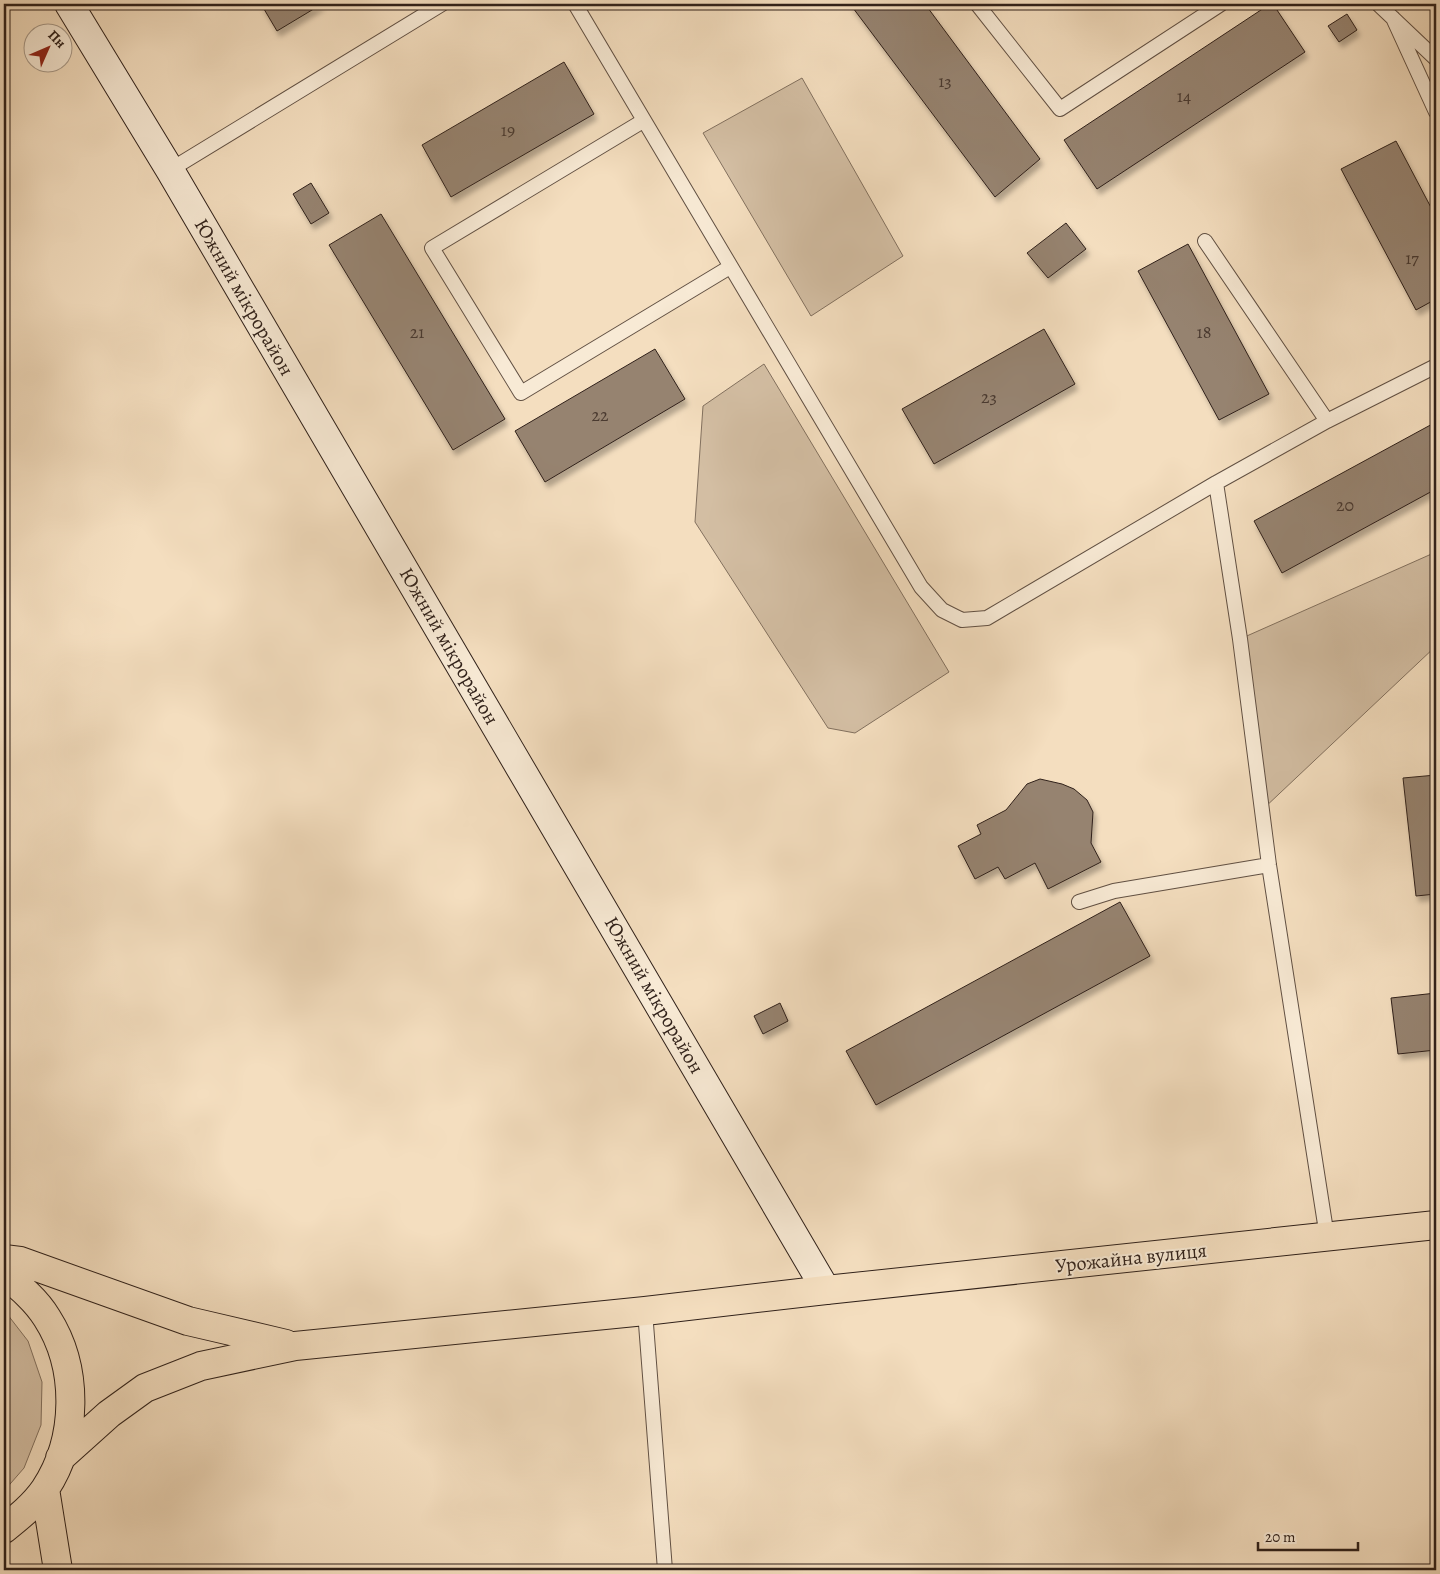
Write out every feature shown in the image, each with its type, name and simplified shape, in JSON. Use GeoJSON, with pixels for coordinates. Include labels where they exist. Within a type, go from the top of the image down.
{"type":"FeatureCollection","features":[{"type":"Feature","properties":{"kind":"main road","name":"Урожайна вулиця"},"geometry":{"type":"LineString","coordinates":[[295,1346],[645,1311],[1436,1225]]}},
{"type":"Feature","properties":{"kind":"main road"},"geometry":{"type":"LineString","coordinates":[[4,1259],[20,1261],[188,1321],[295,1346]]}},
{"type":"Feature","properties":{"kind":"main road"},"geometry":{"type":"LineString","coordinates":[[4,1274],[23,1289],[47,1317],[63,1350],[70,1386],[70,1423],[60,1458],[44,1489],[24,1513],[4,1529]]}},
{"type":"Feature","properties":{"kind":"main road"},"geometry":{"type":"LineString","coordinates":[[60,1458],[109,1414],[145,1388],[201,1366],[295,1346]]}},
{"type":"Feature","properties":{"kind":"main road"},"geometry":{"type":"LineString","coordinates":[[44,1489],[58,1570]]}},
{"type":"Feature","properties":{"kind":"street","name":"Южний мікрорайон"},"geometry":{"type":"LineString","coordinates":[[69,4],[170,170],[826,1290]]}},
{"type":"Feature","properties":{"kind":"lane"},"geometry":{"type":"LineString","coordinates":[[170,170],[442,4]]}},
{"type":"Feature","properties":{"kind":"lane"},"geometry":{"type":"LineString","coordinates":[[575,4],[921,587],[942,610],[962,620],[987,618],[1216,483],[1328,420],[1436,366]]}},
{"type":"Feature","properties":{"kind":"lane"},"geometry":{"type":"LineString","coordinates":[[977,4],[1060,109],[1221,4]]}},
{"type":"Feature","properties":{"kind":"lane"},"geometry":{"type":"LineString","coordinates":[[1378,4],[1436,59]]}},
{"type":"Feature","properties":{"kind":"lane"},"geometry":{"type":"LineString","coordinates":[[1392,18],[1436,112]]}},
{"type":"Feature","properties":{"kind":"lane"},"geometry":{"type":"LineString","coordinates":[[643,121],[432,248],[521,393],[730,267]]}},
{"type":"Feature","properties":{"kind":"lane"},"geometry":{"type":"LineString","coordinates":[[1206,241],[1328,420]]}},
{"type":"Feature","properties":{"kind":"lane"},"geometry":{"type":"LineString","coordinates":[[1216,483],[1240,639],[1269,865],[1327,1237]]}},
{"type":"Feature","properties":{"kind":"lane"},"geometry":{"type":"LineString","coordinates":[[1080,902],[1114,891],[1269,865]]}},
{"type":"Feature","properties":{"kind":"lane"},"geometry":{"type":"LineString","coordinates":[[645,1311],[665,1570]]}},
{"type":"Feature","properties":{"kind":"shaded area"},"geometry":{"type":"Polygon","coordinates":[[[802,78],[903,256],[811,316],[703,133],[802,78]]]}},
{"type":"Feature","properties":{"kind":"shaded area"},"geometry":{"type":"Polygon","coordinates":[[[764,364],[949,672],[855,733],[828,728],[695,522],[703,406],[764,364]]]}},
{"type":"Feature","properties":{"kind":"shaded area"},"geometry":{"type":"Polygon","coordinates":[[[1436,552],[1436,646],[1262,810],[1240,639],[1436,552]]]}},
{"type":"Feature","properties":{"kind":"shaded area"},"geometry":{"type":"Polygon","coordinates":[[[4,1310],[28,1341],[42,1382],[41,1425],[24,1468],[4,1491],[4,1310]]]}},
{"type":"Feature","properties":{"kind":"building"},"geometry":{"type":"Polygon","coordinates":[[[261,4],[322,4],[277,31],[261,4]]]}},
{"type":"Feature","properties":{"kind":"building"},"geometry":{"type":"Polygon","coordinates":[[[850,4],[925,4],[1040,159],[995,197],[850,4]]]}},
{"type":"Feature","properties":{"kind":"building"},"geometry":{"type":"Polygon","coordinates":[[[1270,4],[1273,4],[1305,52],[1097,189],[1064,140],[1270,4]]]}},
{"type":"Feature","properties":{"kind":"building"},"geometry":{"type":"Polygon","coordinates":[[[1347,14],[1357,30],[1339,42],[1328,26],[1347,14]]]}},
{"type":"Feature","properties":{"kind":"building"},"geometry":{"type":"Polygon","coordinates":[[[564,62],[594,114],[451,197],[422,145],[564,62]]]}},
{"type":"Feature","properties":{"kind":"building"},"geometry":{"type":"Polygon","coordinates":[[[1396,141],[1436,217],[1436,299],[1416,310],[1341,169],[1396,141]]]}},
{"type":"Feature","properties":{"kind":"building"},"geometry":{"type":"Polygon","coordinates":[[[311,183],[329,213],[311,224],[293,194],[311,183]]]}},
{"type":"Feature","properties":{"kind":"building"},"geometry":{"type":"Polygon","coordinates":[[[381,214],[505,419],[453,450],[329,245],[381,214]]]}},
{"type":"Feature","properties":{"kind":"building"},"geometry":{"type":"Polygon","coordinates":[[[1066,223],[1086,249],[1048,278],[1027,253],[1066,223]]]}},
{"type":"Feature","properties":{"kind":"building"},"geometry":{"type":"Polygon","coordinates":[[[1188,244],[1269,394],[1219,420],[1138,271],[1188,244]]]}},
{"type":"Feature","properties":{"kind":"building"},"geometry":{"type":"Polygon","coordinates":[[[1044,329],[1075,384],[934,464],[902,409],[1044,329]]]}},
{"type":"Feature","properties":{"kind":"building"},"geometry":{"type":"Polygon","coordinates":[[[655,349],[685,399],[545,482],[515,431],[655,349]]]}},
{"type":"Feature","properties":{"kind":"building"},"geometry":{"type":"Polygon","coordinates":[[[1436,422],[1436,489],[1282,573],[1254,521],[1436,422]]]}},
{"type":"Feature","properties":{"kind":"building"},"geometry":{"type":"Polygon","coordinates":[[[1436,775],[1436,894],[1416,896],[1403,778],[1436,775]]]}},
{"type":"Feature","properties":{"kind":"building"},"geometry":{"type":"Polygon","coordinates":[[[1040,779],[1074,789],[1087,800],[1093,812],[1091,843],[1101,862],[1048,889],[1035,863],[1005,879],[998,867],[975,879],[958,846],[981,834],[977,825],[1006,810],[1027,784],[1040,779]]]}},
{"type":"Feature","properties":{"kind":"building"},"geometry":{"type":"Polygon","coordinates":[[[1120,902],[1150,956],[876,1105],[846,1051],[1120,902]]]}},
{"type":"Feature","properties":{"kind":"building"},"geometry":{"type":"Polygon","coordinates":[[[1436,993],[1436,1050],[1398,1054],[1391,998],[1436,993]]]}},
{"type":"Feature","properties":{"kind":"building"},"geometry":{"type":"Polygon","coordinates":[[[780,1003],[788,1021],[763,1034],[754,1016],[780,1003]]]}}]}
